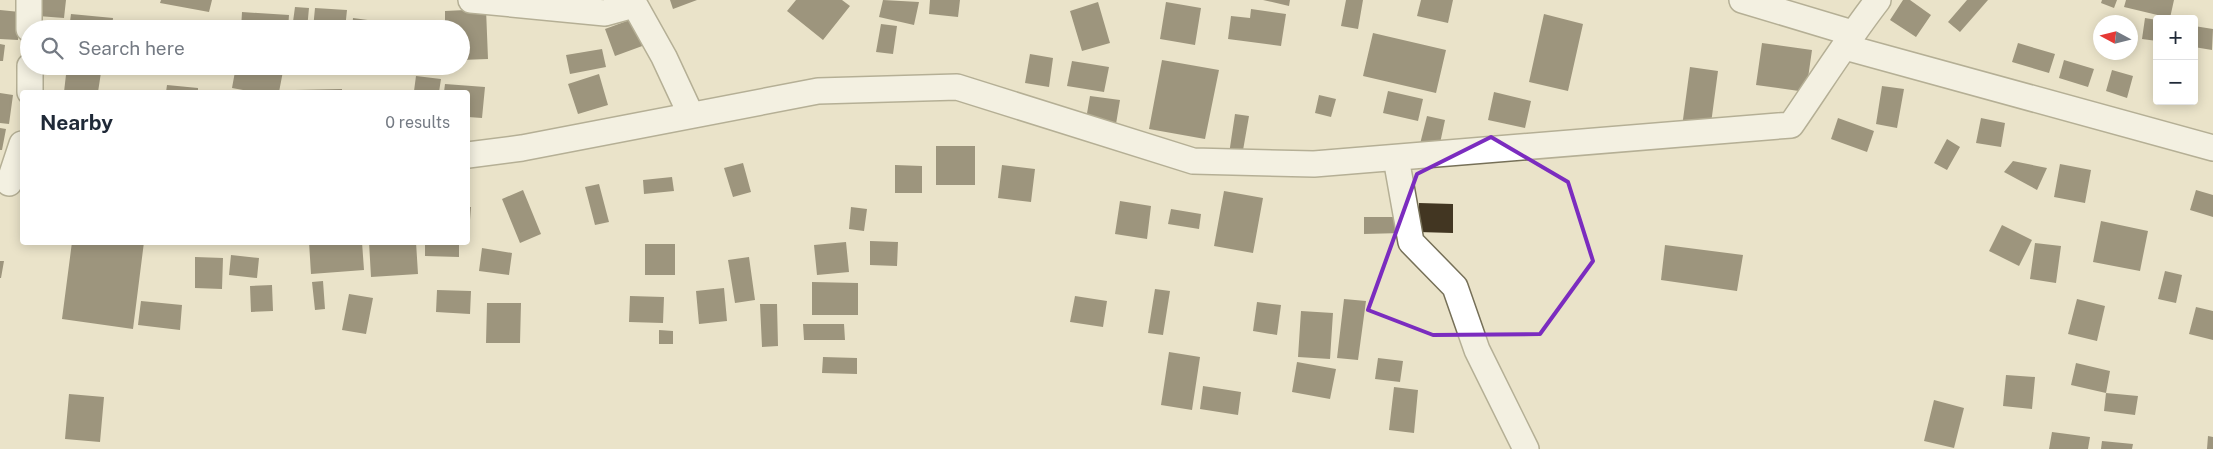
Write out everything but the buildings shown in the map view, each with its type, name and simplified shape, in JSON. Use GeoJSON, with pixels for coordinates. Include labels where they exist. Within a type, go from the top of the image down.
{"type":"FeatureCollection","features":[{"type":"Feature","properties":{"kind":"street"},"geometry":{"type":"LineString","coordinates":[[29,0],[29,20]]}},
{"type":"Feature","properties":{"kind":"street"},"geometry":{"type":"LineString","coordinates":[[471,0],[606,13],[633,3],[664,57],[691,115]]}},
{"type":"Feature","properties":{"kind":"street"},"geometry":{"type":"LineString","coordinates":[[1742,0],[1849,40],[2213,148]]}},
{"type":"Feature","properties":{"kind":"street"},"geometry":{"type":"LineString","coordinates":[[470,155],[522,148],[818,90],[957,87],[1193,161],[1314,164],[1791,125],[1878,0]]}},
{"type":"Feature","properties":{"kind":"street"},"geometry":{"type":"LineString","coordinates":[[30,75],[30,90]]}},
{"type":"Feature","properties":{"kind":"street"},"geometry":{"type":"LineString","coordinates":[[10,183],[20,150]]}},
{"type":"Feature","properties":{"kind":"street"},"geometry":{"type":"LineString","coordinates":[[1396,158],[1411,242],[1455,287],[1476,350],[1526,449]]}},
{"type":"Feature","properties":{"kind":"highlighted area"},"geometry":{"type":"Polygon","coordinates":[[[1491,137],[1568,182],[1593,261],[1540,334],[1433,335],[1368,310],[1417,174],[1491,137]]]}}]}
